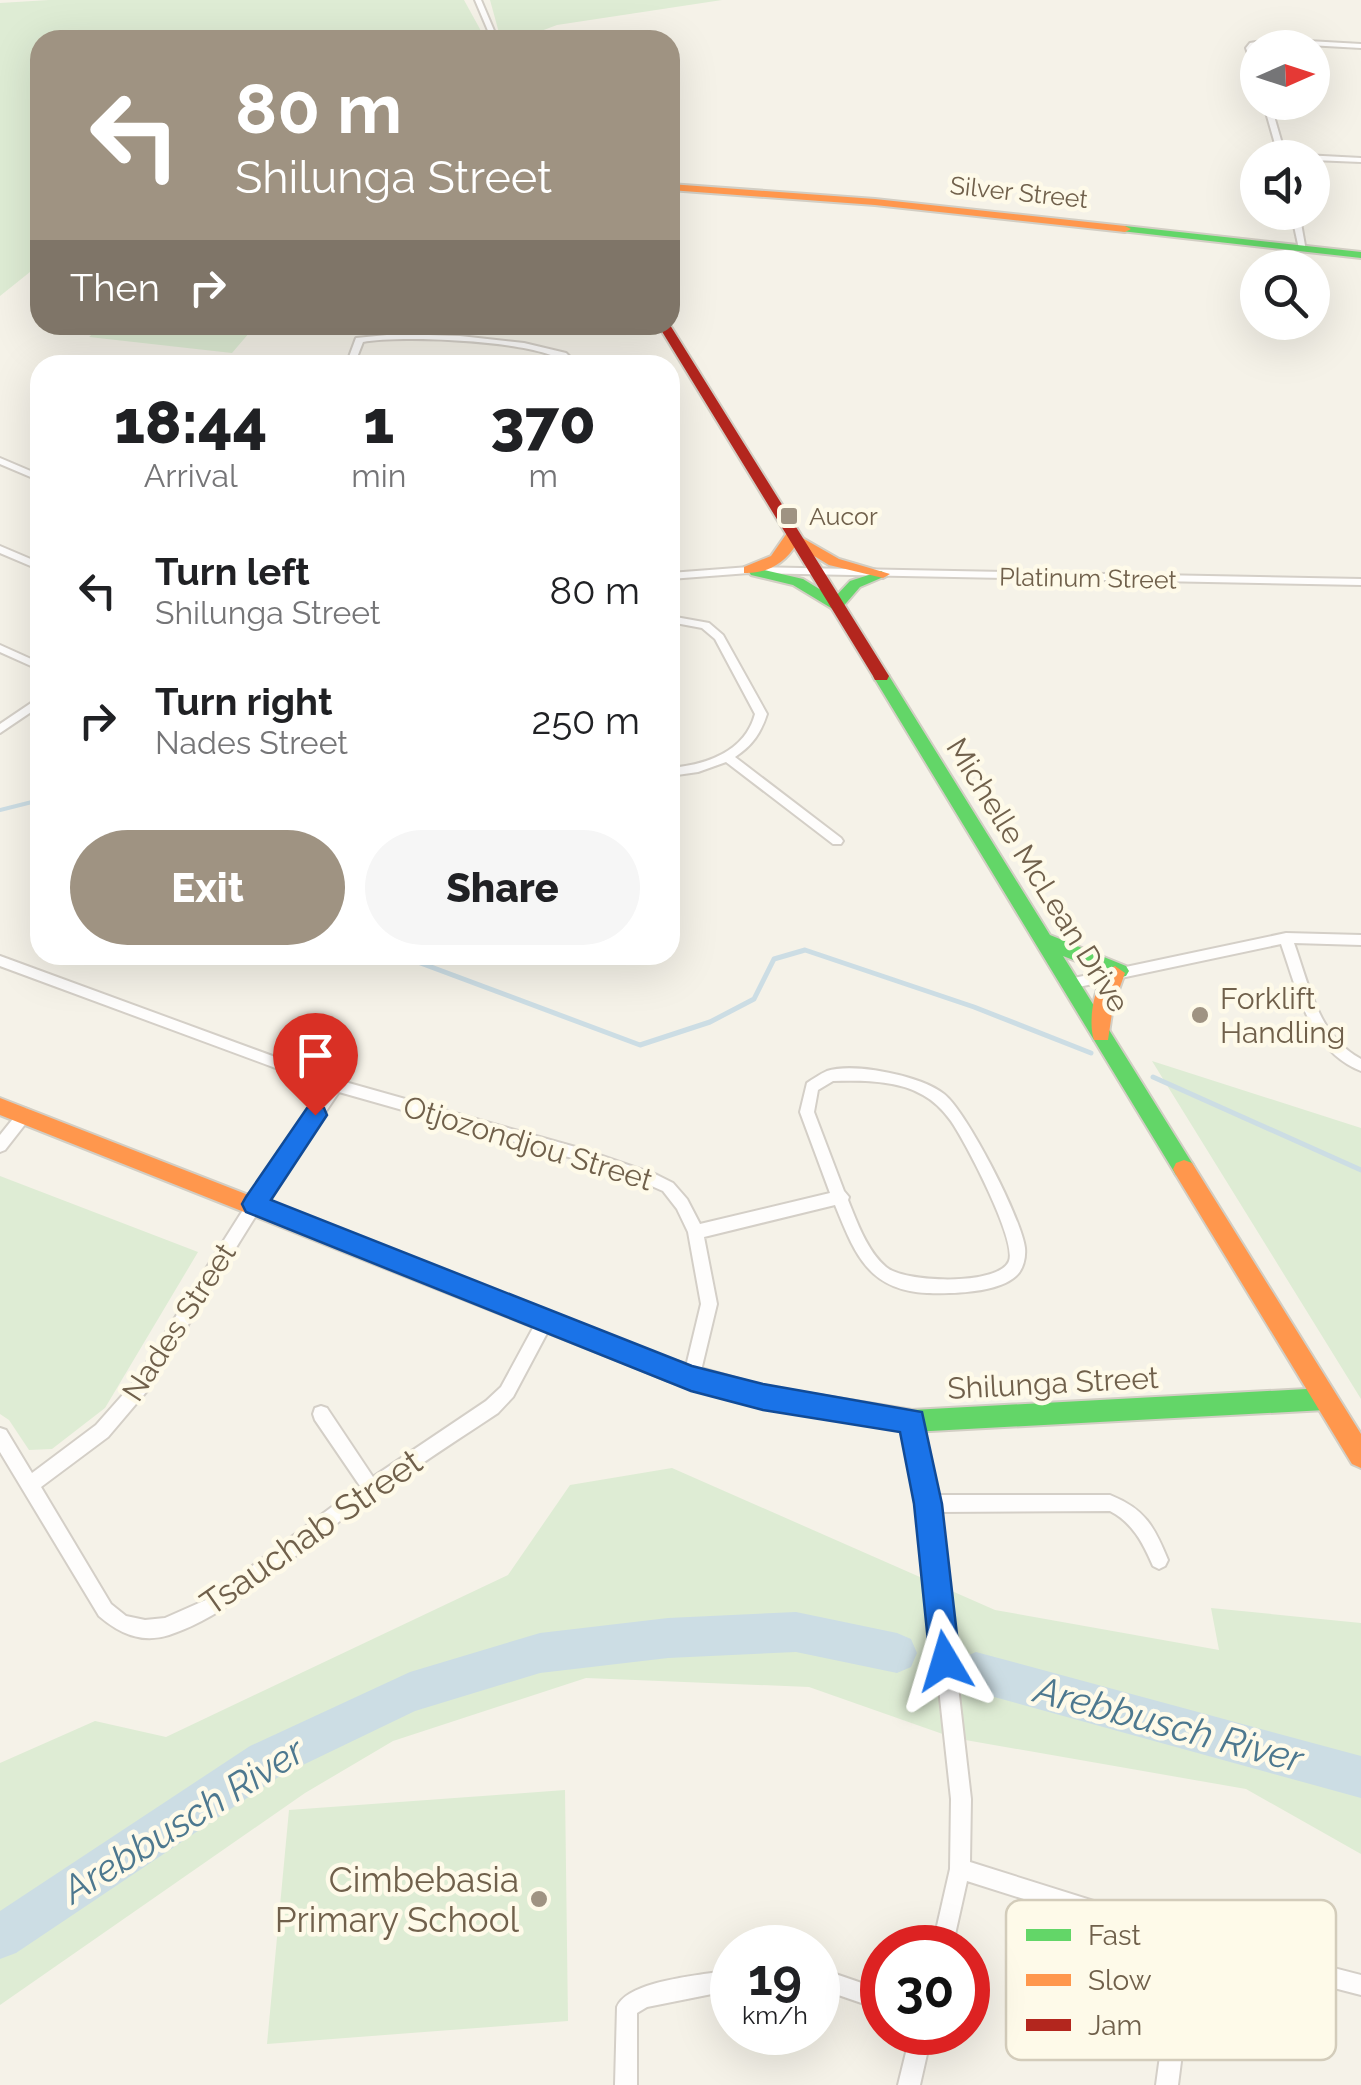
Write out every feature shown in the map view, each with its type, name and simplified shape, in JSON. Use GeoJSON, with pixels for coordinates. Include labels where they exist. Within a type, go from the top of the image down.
{"type":"FeatureCollection","features":[{"type":"Feature","properties":{"kind":"street"},"geometry":{"type":"LineString","coordinates":[[478,0],[490,30]]}},
{"type":"Feature","properties":{"kind":"street"},"geometry":{"type":"LineString","coordinates":[[1330,45],[1361,46]]}},
{"type":"Feature","properties":{"kind":"street"},"geometry":{"type":"LineString","coordinates":[[1330,158],[1361,160]]}},
{"type":"Feature","properties":{"kind":"street","name":"Silver Street"},"geometry":{"type":"LineString","coordinates":[[680,188],[858,200],[1361,255]]}},
{"type":"Feature","properties":{"kind":"street"},"geometry":{"type":"LineString","coordinates":[[1299,230],[1303,249]]}},
{"type":"Feature","properties":{"kind":"street","name":"Michelle McLean Drive"},"geometry":{"type":"LineString","coordinates":[[670,335],[1361,1456]]}},
{"type":"Feature","properties":{"kind":"street"},"geometry":{"type":"LineString","coordinates":[[353,355],[356,343],[373,336],[532,347],[563,355]]}},
{"type":"Feature","properties":{"kind":"street"},"geometry":{"type":"LineString","coordinates":[[0,461],[30,474]]}},
{"type":"Feature","properties":{"kind":"street"},"geometry":{"type":"LineString","coordinates":[[749,570],[777,561],[790,548],[792,536]]}},
{"type":"Feature","properties":{"kind":"street"},"geometry":{"type":"LineString","coordinates":[[792,536],[836,565],[883,574]]}},
{"type":"Feature","properties":{"kind":"street"},"geometry":{"type":"LineString","coordinates":[[0,549],[30,562]]}},
{"type":"Feature","properties":{"kind":"street"},"geometry":{"type":"LineString","coordinates":[[749,570],[798,582],[836,606],[855,584],[883,574]]}},
{"type":"Feature","properties":{"kind":"street"},"geometry":{"type":"LineString","coordinates":[[680,575],[749,570],[814,572]]}},
{"type":"Feature","properties":{"kind":"street","name":"Platinum Street"},"geometry":{"type":"LineString","coordinates":[[814,572],[1361,582]]}},
{"type":"Feature","properties":{"kind":"street"},"geometry":{"type":"LineString","coordinates":[[680,620],[705,624],[720,637],[759,704],[760,722],[728,758],[680,772]]}},
{"type":"Feature","properties":{"kind":"street"},"geometry":{"type":"LineString","coordinates":[[0,648],[30,662]]}},
{"type":"Feature","properties":{"kind":"street"},"geometry":{"type":"LineString","coordinates":[[0,729],[30,708]]}},
{"type":"Feature","properties":{"kind":"street"},"geometry":{"type":"LineString","coordinates":[[728,758],[837,841]]}},
{"type":"Feature","properties":{"kind":"street"},"geometry":{"type":"LineString","coordinates":[[1069,984],[1286,938],[1361,940]]}},
{"type":"Feature","properties":{"kind":"street"},"geometry":{"type":"LineString","coordinates":[[1286,938],[1324,1036],[1351,1061],[1361,1065]]}},
{"type":"Feature","properties":{"kind":"street"},"geometry":{"type":"LineString","coordinates":[[1044,940],[1117,972]]}},
{"type":"Feature","properties":{"kind":"street","name":"Otjozondjou Street"},"geometry":{"type":"LineString","coordinates":[[0,960],[336,1085],[579,1154],[652,1179],[668,1187],[696,1232]]}},
{"type":"Feature","properties":{"kind":"street"},"geometry":{"type":"LineString","coordinates":[[1101,1034],[1103,1006],[1117,972]]}},
{"type":"Feature","properties":{"kind":"street"},"geometry":{"type":"LineString","coordinates":[[845,1074],[909,1082],[939,1098],[962,1127],[1012,1224],[1019,1244],[1018,1258],[1007,1274],[991,1284],[904,1284],[874,1266],[842,1198],[807,1112],[812,1087],[830,1076],[845,1074]]}},
{"type":"Feature","properties":{"kind":"street","name":"Nades Street"},"geometry":{"type":"LineString","coordinates":[[30,1485],[102,1430],[125,1406],[336,1085]]}},
{"type":"Feature","properties":{"kind":"street","name":"Shilunga Street"},"geometry":{"type":"LineString","coordinates":[[0,1106],[691,1378],[763,1397],[912,1421],[1325,1400]]}},
{"type":"Feature","properties":{"kind":"street"},"geometry":{"type":"LineString","coordinates":[[0,1146],[25,1114]]}},
{"type":"Feature","properties":{"kind":"street"},"geometry":{"type":"LineString","coordinates":[[691,1378],[709,1304],[696,1232],[842,1198]]}},
{"type":"Feature","properties":{"kind":"street","name":"Tsauchab Street"},"geometry":{"type":"LineString","coordinates":[[0,1436],[105,1610],[122,1624],[166,1628],[214,1605],[371,1488],[500,1400],[546,1320]]}},
{"type":"Feature","properties":{"kind":"street"},"geometry":{"type":"LineString","coordinates":[[320,1414],[371,1488]]}},
{"type":"Feature","properties":{"kind":"street"},"geometry":{"type":"LineString","coordinates":[[912,1421],[928,1504],[960,1798],[960,1869],[947,1925]]}},
{"type":"Feature","properties":{"kind":"street"},"geometry":{"type":"LineString","coordinates":[[928,1504],[1110,1502],[1138,1518],[1160,1560]]}},
{"type":"Feature","properties":{"kind":"street"},"geometry":{"type":"LineString","coordinates":[[960,1869],[1059,1900]]}},
{"type":"Feature","properties":{"kind":"street"},"geometry":{"type":"LineString","coordinates":[[1336,1979],[1361,1985]]}},
{"type":"Feature","properties":{"kind":"street"},"geometry":{"type":"LineString","coordinates":[[626,2085],[627,2007],[643,1997],[710,1984]]}},
{"type":"Feature","properties":{"kind":"street"},"geometry":{"type":"LineString","coordinates":[[910,2085],[917,2055]]}},
{"type":"Feature","properties":{"kind":"street"},"geometry":{"type":"LineString","coordinates":[[1167,2085],[1170,2060]]}},
{"type":"Feature","properties":{"kind":"green space"},"geometry":{"type":"Polygon","coordinates":[[[464,0],[480,30],[30,30],[30,272],[0,296],[0,3],[464,0]]]}},
{"type":"Feature","properties":{"kind":"green space"},"geometry":{"type":"Polygon","coordinates":[[[490,0],[722,0],[544,30],[498,30],[490,0]]]}},
{"type":"Feature","properties":{"kind":"green space"},"geometry":{"type":"Polygon","coordinates":[[[91,335],[247,335],[232,353],[91,335]]]}},
{"type":"Feature","properties":{"kind":"green space"},"geometry":{"type":"Polygon","coordinates":[[[1152,1061],[1361,1128],[1361,1399],[1152,1061]]]}},
{"type":"Feature","properties":{"kind":"green space"},"geometry":{"type":"Polygon","coordinates":[[[0,1176],[198,1252],[105,1408],[52,1449],[29,1450],[9,1420],[0,1414],[0,1176]]]}},
{"type":"Feature","properties":{"kind":"green space"},"geometry":{"type":"Polygon","coordinates":[[[672,1468],[995,1610],[1219,1650],[1211,1608],[1361,1623],[1361,1854],[1246,1789],[954,1738],[809,1687],[586,1678],[393,1741],[305,1793],[0,2005],[0,1763],[95,1721],[166,1737],[508,1575],[570,1485],[672,1468]]]}},
{"type":"Feature","properties":{"kind":"green space"},"geometry":{"type":"Polygon","coordinates":[[[565,1790],[568,2021],[267,2044],[289,1810],[565,1790]]]}},
{"type":"Feature","properties":{"kind":"waterway"},"geometry":{"type":"LineString","coordinates":[[0,810],[30,802]]}},
{"type":"Feature","properties":{"kind":"waterway"},"geometry":{"type":"LineString","coordinates":[[426,965],[640,1045],[710,1022],[754,999],[774,959],[805,950],[974,1007],[1091,1053]]}},
{"type":"Feature","properties":{"kind":"waterway"},"geometry":{"type":"LineString","coordinates":[[1153,1077],[1361,1170]]}},
{"type":"Feature","properties":{"kind":"waterway","name":"Arebbusch River"},"geometry":{"type":"LineString","coordinates":[[0,1937],[265,1761],[410,1692],[540,1653],[668,1638],[796,1632],[897,1653]]}},
{"type":"Feature","properties":{"kind":"waterway","name":"Arebbusch River"},"geometry":{"type":"LineString","coordinates":[[976,1672],[1361,1777]]}},
{"type":"Feature","properties":{"kind":"traffic: fast"},"geometry":{"type":"LineString","coordinates":[[1125,229],[1361,255]]}},
{"type":"Feature","properties":{"kind":"traffic: fast"},"geometry":{"type":"LineString","coordinates":[[756,572],[798,582],[836,606],[855,584],[881,575]]}},
{"type":"Feature","properties":{"kind":"traffic: fast"},"geometry":{"type":"LineString","coordinates":[[881,676],[1184,1169]]}},
{"type":"Feature","properties":{"kind":"traffic: fast"},"geometry":{"type":"LineString","coordinates":[[1044,940],[1119,971]]}},
{"type":"Feature","properties":{"kind":"traffic: fast"},"geometry":{"type":"LineString","coordinates":[[666,1369],[763,1397],[912,1421],[1325,1399]]}},
{"type":"Feature","properties":{"kind":"traffic: slow"},"geometry":{"type":"LineString","coordinates":[[680,188],[875,202],[1125,229]]}},
{"type":"Feature","properties":{"kind":"traffic: slow"},"geometry":{"type":"LineString","coordinates":[[749,570],[776,559],[786,550],[792,536],[834,562],[883,574]]}},
{"type":"Feature","properties":{"kind":"traffic: slow"},"geometry":{"type":"LineString","coordinates":[[1101,1034],[1103,1006],[1115,973]]}},
{"type":"Feature","properties":{"kind":"traffic: slow"},"geometry":{"type":"LineString","coordinates":[[0,1106],[666,1369]]}},
{"type":"Feature","properties":{"kind":"traffic: slow"},"geometry":{"type":"LineString","coordinates":[[1184,1169],[1361,1456]]}},
{"type":"Feature","properties":{"kind":"traffic: jam"},"geometry":{"type":"LineString","coordinates":[[670,335],[881,676]]}},
{"type":"Feature","properties":{"kind":"place","name":"Aucor"},"geometry":{"type":"Point","coordinates":[789,516]}},
{"type":"Feature","properties":{"kind":"place","name":"Forklift Handling"},"geometry":{"type":"Point","coordinates":[1200,1015]}},
{"type":"Feature","properties":{"kind":"place","name":"Cimbebasia Primary School"},"geometry":{"type":"Point","coordinates":[539,1899]}},
{"type":"Feature","properties":{"kind":"route"},"geometry":{"type":"LineString","coordinates":[[315,1115],[255,1204],[691,1378],[763,1397],[912,1421],[928,1504],[945,1661]]}}]}
